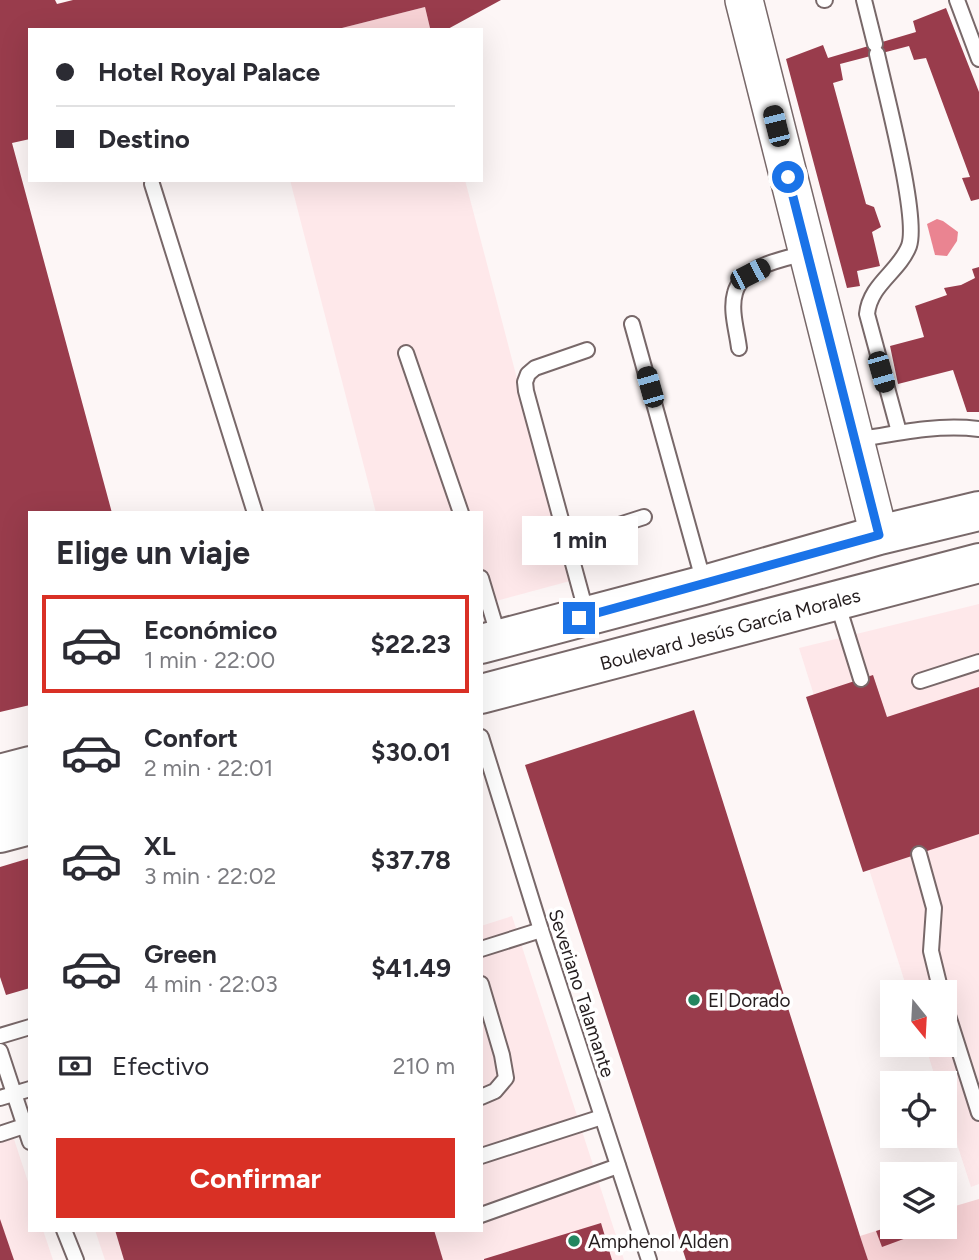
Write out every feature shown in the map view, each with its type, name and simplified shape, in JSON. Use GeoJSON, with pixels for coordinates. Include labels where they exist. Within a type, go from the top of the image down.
{"type":"FeatureCollection","features":[{"type":"Feature","properties":{"kind":"main road"},"geometry":{"type":"LineString","coordinates":[[490,642],[879,535],[979,511]]}},
{"type":"Feature","properties":{"kind":"main road","name":"Boulevard Jesús García Morales"},"geometry":{"type":"LineString","coordinates":[[483,693],[979,563]]}},
{"type":"Feature","properties":{"kind":"main road"},"geometry":{"type":"LineString","coordinates":[[0,748],[28,741]]}},
{"type":"Feature","properties":{"kind":"main road"},"geometry":{"type":"LineString","coordinates":[[0,774],[28,767]]}},
{"type":"Feature","properties":{"kind":"main road"},"geometry":{"type":"LineString","coordinates":[[0,804],[28,797]]}},
{"type":"Feature","properties":{"kind":"main road"},"geometry":{"type":"LineString","coordinates":[[0,833],[28,826]]}},
{"type":"Feature","properties":{"kind":"street"},"geometry":{"type":"LineString","coordinates":[[744,0],[879,535]]}},
{"type":"Feature","properties":{"kind":"lane"},"geometry":{"type":"LineString","coordinates":[[864,0],[902,167],[911,225],[908,247],[872,295],[867,314],[899,432]]}},
{"type":"Feature","properties":{"kind":"lane"},"geometry":{"type":"LineString","coordinates":[[957,0],[979,59]]}},
{"type":"Feature","properties":{"kind":"lane"},"geometry":{"type":"LineString","coordinates":[[152,184],[254,511]]}},
{"type":"Feature","properties":{"kind":"lane"},"geometry":{"type":"LineString","coordinates":[[739,348],[733,308],[740,282],[763,267],[807,252]]}},
{"type":"Feature","properties":{"kind":"lane"},"geometry":{"type":"LineString","coordinates":[[632,324],[704,585]]}},
{"type":"Feature","properties":{"kind":"lane"},"geometry":{"type":"LineString","coordinates":[[587,350],[546,363],[528,374],[525,382],[587,616]]}},
{"type":"Feature","properties":{"kind":"lane"},"geometry":{"type":"LineString","coordinates":[[406,353],[460,511]]}},
{"type":"Feature","properties":{"kind":"lane"},"geometry":{"type":"LineString","coordinates":[[854,440],[957,426],[979,429]]}},
{"type":"Feature","properties":{"kind":"lane"},"geometry":{"type":"LineString","coordinates":[[566,542],[645,517]]}},
{"type":"Feature","properties":{"kind":"lane"},"geometry":{"type":"LineString","coordinates":[[483,592],[490,642]]}},
{"type":"Feature","properties":{"kind":"lane"},"geometry":{"type":"LineString","coordinates":[[836,600],[861,679]]}},
{"type":"Feature","properties":{"kind":"lane"},"geometry":{"type":"LineString","coordinates":[[920,681],[979,662]]}},
{"type":"Feature","properties":{"kind":"lane","name":"Severiano Talamante"},"geometry":{"type":"LineString","coordinates":[[483,743],[649,1260]]}},
{"type":"Feature","properties":{"kind":"lane"},"geometry":{"type":"LineString","coordinates":[[919,853],[934,908],[931,950],[938,980]]}},
{"type":"Feature","properties":{"kind":"lane"},"geometry":{"type":"LineString","coordinates":[[483,947],[541,930]]}},
{"type":"Feature","properties":{"kind":"lane"},"geometry":{"type":"LineString","coordinates":[[483,991],[506,1078],[495,1091],[483,1096]]}},
{"type":"Feature","properties":{"kind":"lane"},"geometry":{"type":"LineString","coordinates":[[0,1037],[28,1028]]}},
{"type":"Feature","properties":{"kind":"lane"},"geometry":{"type":"LineString","coordinates":[[957,1044],[979,1113]]}},
{"type":"Feature","properties":{"kind":"lane"},"geometry":{"type":"LineString","coordinates":[[0,1053],[7,1096],[28,1137]]}},
{"type":"Feature","properties":{"kind":"lane"},"geometry":{"type":"LineString","coordinates":[[7,1096],[28,1090]]}},
{"type":"Feature","properties":{"kind":"lane"},"geometry":{"type":"LineString","coordinates":[[483,1155],[602,1117]]}},
{"type":"Feature","properties":{"kind":"lane"},"geometry":{"type":"LineString","coordinates":[[0,1134],[24,1126]]}},
{"type":"Feature","properties":{"kind":"lane"},"geometry":{"type":"LineString","coordinates":[[483,1214],[618,1166]]}},
{"type":"Feature","properties":{"kind":"lane"},"geometry":{"type":"LineString","coordinates":[[65,1232],[76,1260]]}},
{"type":"Feature","properties":{"kind":"shaded area"},"geometry":{"type":"Polygon","coordinates":[[[425,7],[430,28],[342,28],[425,7]]]}},
{"type":"Feature","properties":{"kind":"shaded area"},"geometry":{"type":"Polygon","coordinates":[[[291,182],[466,182],[570,581],[483,604],[483,511],[375,511],[291,182]]]}},
{"type":"Feature","properties":{"kind":"shaded area"},"geometry":{"type":"Polygon","coordinates":[[[937,219],[958,232],[957,241],[947,256],[935,255],[927,224],[937,219]]]}},
{"type":"Feature","properties":{"kind":"shaded area"},"geometry":{"type":"Polygon","coordinates":[[[979,604],[979,1184],[971,1187],[957,1144],[957,1071],[933,1071],[929,1057],[957,1057],[957,980],[904,980],[799,648],[979,604]]]}},
{"type":"Feature","properties":{"kind":"shaded area"},"geometry":{"type":"Polygon","coordinates":[[[512,916],[624,1260],[105,1260],[96,1232],[483,1232],[483,925],[512,916]]]}},
{"type":"Feature","properties":{"kind":"shaded area"},"geometry":{"type":"Polygon","coordinates":[[[12,1133],[28,1182],[28,1232],[44,1232],[53,1260],[0,1260],[0,1138],[12,1133]]]}},
{"type":"Feature","properties":{"kind":"shaded area"},"geometry":{"type":"Polygon","coordinates":[[[979,1199],[979,1260],[868,1260],[860,1236],[880,1230],[880,1239],[957,1239],[957,1205],[979,1199]]]}},
{"type":"Feature","properties":{"kind":"building"},"geometry":{"type":"Polygon","coordinates":[[[0,0],[55,0],[57,4],[73,0],[501,0],[450,28],[430,28],[425,7],[342,28],[28,28],[28,139],[12,143],[111,511],[28,511],[28,705],[0,712],[0,0]]]}},
{"type":"Feature","properties":{"kind":"building"},"geometry":{"type":"Polygon","coordinates":[[[946,8],[979,92],[979,199],[971,201],[962,178],[970,177],[926,58],[914,60],[909,46],[840,64],[843,80],[833,83],[866,204],[874,207],[881,227],[872,232],[880,266],[857,271],[860,286],[847,288],[786,59],[823,45],[828,58],[916,32],[913,21],[946,8]]]}},
{"type":"Feature","properties":{"kind":"building"},"geometry":{"type":"Polygon","coordinates":[[[979,267],[979,412],[967,412],[953,370],[898,384],[890,346],[924,337],[915,306],[947,295],[944,288],[961,285],[975,278],[972,269],[979,267]]]}},
{"type":"Feature","properties":{"kind":"building"},"geometry":{"type":"Polygon","coordinates":[[[873,675],[887,717],[979,687],[979,834],[863,872],[806,697],[873,675]]]}},
{"type":"Feature","properties":{"kind":"building","name":"El Dorado"},"geometry":{"type":"Polygon","coordinates":[[[694,710],[868,1260],[686,1260],[525,765],[694,710]]]}},
{"type":"Feature","properties":{"kind":"building"},"geometry":{"type":"Polygon","coordinates":[[[28,859],[28,989],[6,995],[0,977],[0,867],[28,859]]]}},
{"type":"Feature","properties":{"kind":"building"},"geometry":{"type":"Polygon","coordinates":[[[0,1219],[14,1260],[0,1260],[0,1219]]]}},
{"type":"Feature","properties":{"kind":"building","name":"Amphenol Alden"},"geometry":{"type":"Polygon","coordinates":[[[601,1223],[612,1260],[484,1260],[484,1259],[601,1223]]]}},
{"type":"Feature","properties":{"kind":"building"},"geometry":{"type":"Polygon","coordinates":[[[880,1230],[880,1239],[904,1239],[882,1247],[876,1231],[880,1230]]]}},
{"type":"Feature","properties":{"kind":"building"},"geometry":{"type":"Polygon","coordinates":[[[116,1232],[435,1232],[443,1260],[124,1260],[116,1232]]]}},
{"type":"Feature","properties":{"kind":"place","name":"El Dorado"},"geometry":{"type":"Point","coordinates":[694,1000]}},
{"type":"Feature","properties":{"kind":"place","name":"Amphenol Alden"},"geometry":{"type":"Point","coordinates":[574,1241]}},
{"type":"Feature","properties":{"kind":"route"},"geometry":{"type":"LineString","coordinates":[[579,618],[879,535],[788,177]]}}]}
